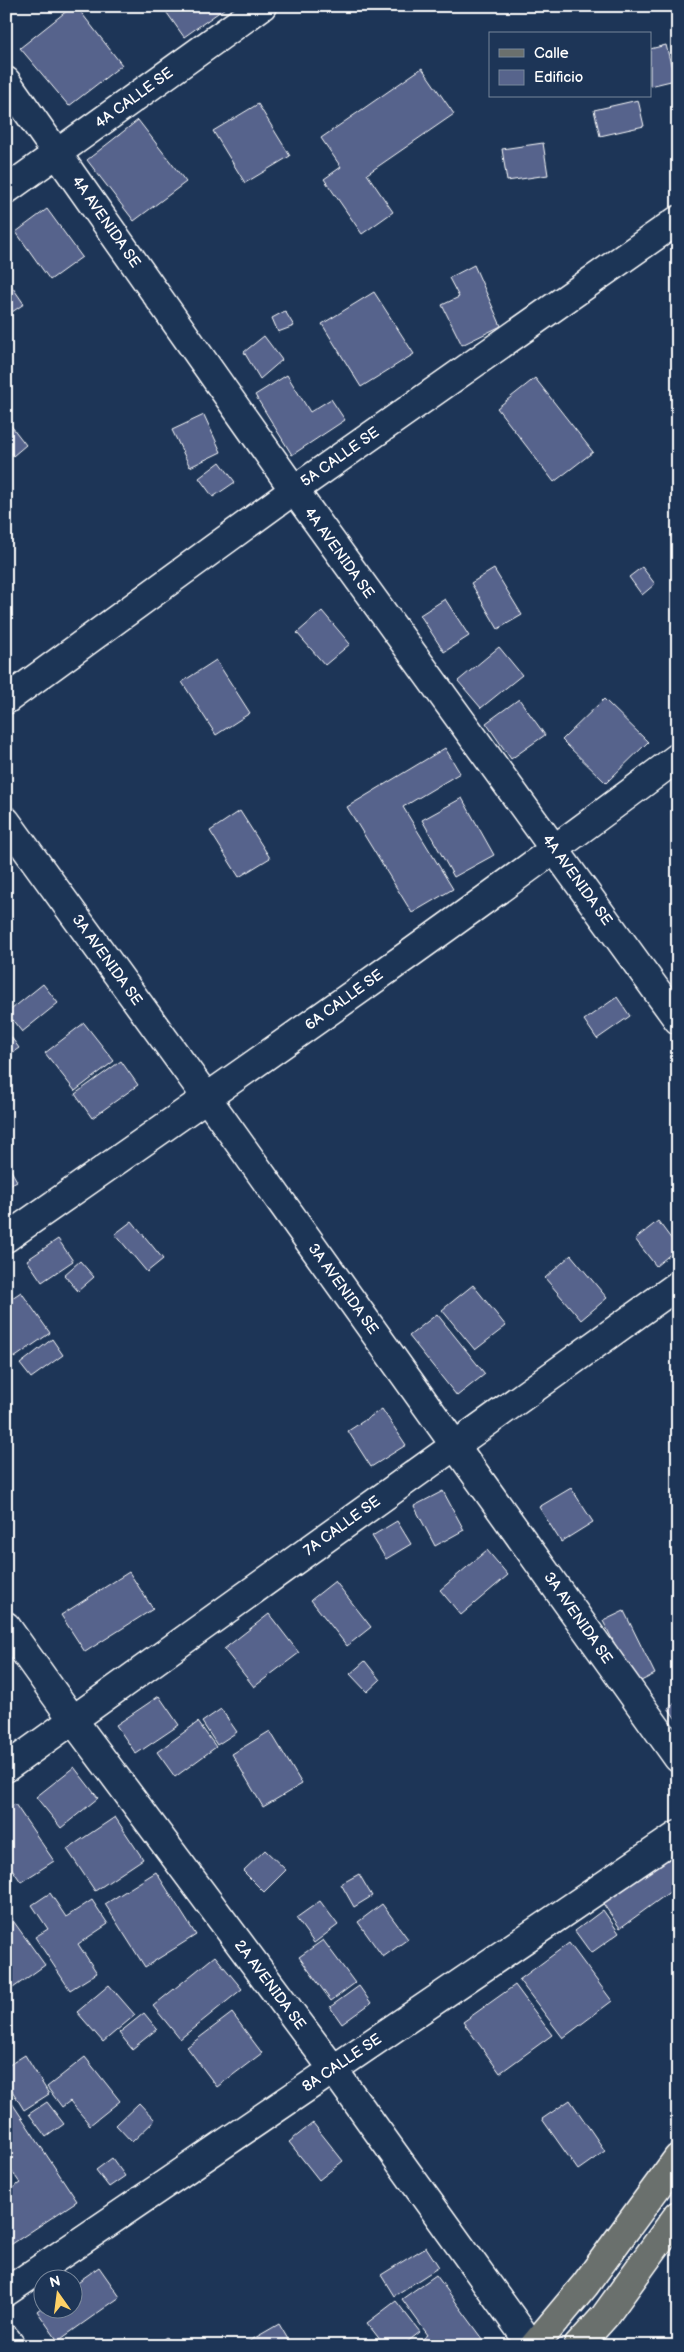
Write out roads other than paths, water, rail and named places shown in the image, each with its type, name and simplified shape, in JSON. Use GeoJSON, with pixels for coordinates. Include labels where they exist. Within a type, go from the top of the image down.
{"type":"FeatureCollection","features":[{"type":"Feature","properties":{"kind":"main road"},"geometry":{"type":"LineString","coordinates":[[533,2346],[585,2284],[678,2158]]}},
{"type":"Feature","properties":{"kind":"main road"},"geometry":{"type":"LineString","coordinates":[[578,2346],[605,2316],[678,2215]]}},
{"type":"Feature","properties":{"kind":"street","name":"4A CALLE SE"},"geometry":{"type":"LineString","coordinates":[[6,190],[262,6]]}},
{"type":"Feature","properties":{"kind":"street","name":"4A AVENIDA SE"},"geometry":{"type":"LineString","coordinates":[[6,81],[294,490],[678,1020]]}},
{"type":"Feature","properties":{"kind":"street","name":"5A CALLE SE"},"geometry":{"type":"LineString","coordinates":[[6,700],[294,490],[678,220]]}},
{"type":"Feature","properties":{"kind":"street","name":"6A CALLE SE"},"geometry":{"type":"LineString","coordinates":[[6,1238],[207,1098],[555,849],[678,757]]}},
{"type":"Feature","properties":{"kind":"street","name":"3A AVENIDA SE"},"geometry":{"type":"LineString","coordinates":[[6,821],[207,1098],[678,1758]]}},
{"type":"Feature","properties":{"kind":"street","name":"7A CALLE SE"},"geometry":{"type":"LineString","coordinates":[[6,1768],[678,1285]]}},
{"type":"Feature","properties":{"kind":"street","name":"2A AVENIDA SE"},"geometry":{"type":"LineString","coordinates":[[6,1626],[73,1720],[333,2069],[533,2346]]}},
{"type":"Feature","properties":{"kind":"street","name":"8A CALLE SE"},"geometry":{"type":"LineString","coordinates":[[6,2292],[678,1834]]}},
{"type":"Feature","properties":{"kind":"street"},"geometry":{"type":"LineString","coordinates":[[6,2339],[12,2346]]}}]}
